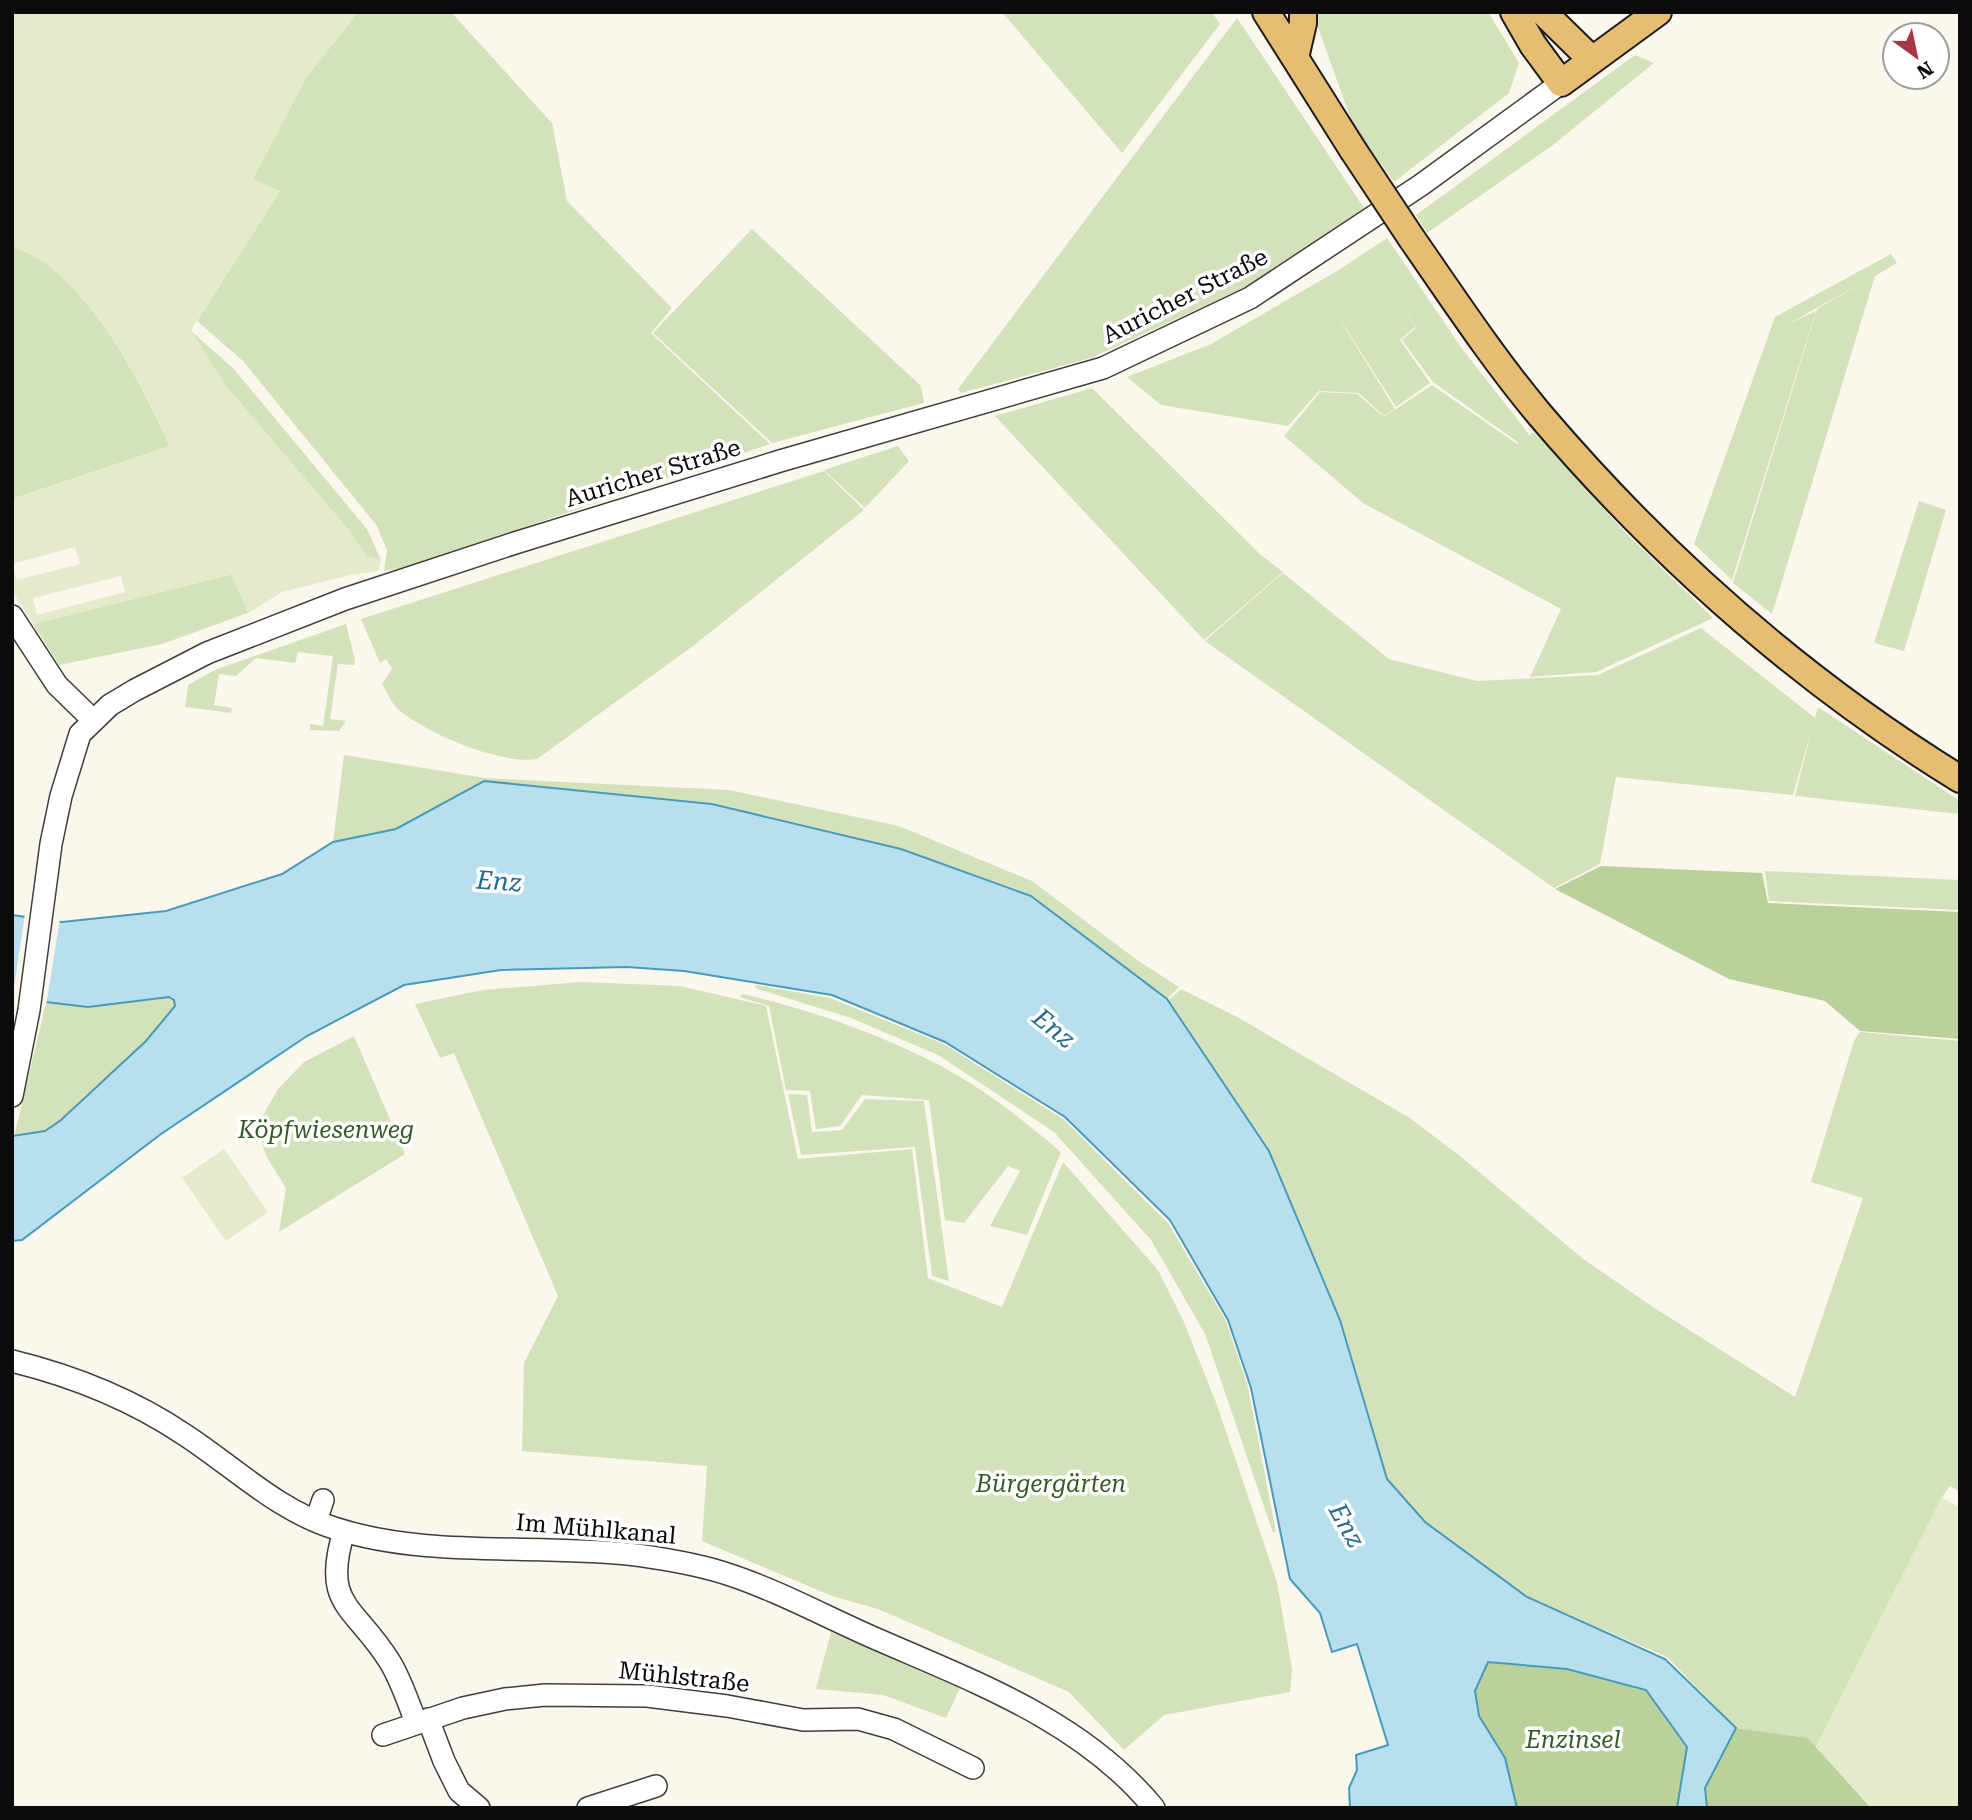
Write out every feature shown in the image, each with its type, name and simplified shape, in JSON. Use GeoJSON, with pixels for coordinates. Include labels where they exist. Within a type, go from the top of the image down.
{"type":"FeatureCollection","features":[{"type":"Feature","properties":{"kind":"main road"},"geometry":{"type":"LineString","coordinates":[[1266,12],[1353,150],[1485,344],[1539,414],[1605,489],[1654,539],[1781,653],[1900,741],[1960,779]]}},
{"type":"Feature","properties":{"kind":"main road"},"geometry":{"type":"LineString","coordinates":[[1295,58],[1303,12]]}},
{"type":"Feature","properties":{"kind":"main road"},"geometry":{"type":"LineString","coordinates":[[1514,12],[1533,45],[1561,83],[1658,12]]}},
{"type":"Feature","properties":{"kind":"main road"},"geometry":{"type":"LineString","coordinates":[[1543,12],[1592,60]]}},
{"type":"Feature","properties":{"kind":"street","name":"Auricher Straße"},"geometry":{"type":"LineString","coordinates":[[12,1096],[29,1005],[51,844],[61,796],[80,734],[110,705],[207,653],[345,599],[780,461],[1103,368],[1250,298],[1421,185],[1561,83]]}},
{"type":"Feature","properties":{"kind":"street"},"geometry":{"type":"LineString","coordinates":[[12,616],[57,685],[93,720]]}},
{"type":"Feature","properties":{"kind":"street","name":"Im Mühlkanal"},"geometry":{"type":"LineString","coordinates":[[12,1361],[103,1391],[141,1409],[181,1433],[280,1502],[316,1521],[344,1531],[388,1541],[417,1544],[624,1554],[666,1559],[722,1573],[769,1590],[1010,1699],[1095,1751],[1120,1770],[1154,1808]]}},
{"type":"Feature","properties":{"kind":"street"},"geometry":{"type":"LineString","coordinates":[[316,1521],[323,1500]]}},
{"type":"Feature","properties":{"kind":"street"},"geometry":{"type":"LineString","coordinates":[[344,1531],[335,1568],[341,1598],[388,1659],[459,1791],[479,1808]]}},
{"type":"Feature","properties":{"kind":"street","name":"Mühlstraße"},"geometry":{"type":"LineString","coordinates":[[383,1735],[463,1708],[532,1696],[647,1696],[727,1706],[803,1720],[858,1719],[894,1729],[974,1768]]}},
{"type":"Feature","properties":{"kind":"street"},"geometry":{"type":"LineString","coordinates":[[588,1808],[656,1786]]}},
{"type":"Feature","properties":{"kind":"green space"},"geometry":{"type":"Polygon","coordinates":[[[12,12],[358,12],[306,78],[253,179],[280,191],[191,330],[225,385],[352,534],[366,556],[381,560],[378,571],[282,592],[248,613],[231,574],[33,624],[12,591],[12,565],[17,580],[80,564],[75,547],[12,564],[12,499],[170,446],[119,347],[86,302],[46,263],[12,245],[12,12]],[[121,576],[33,598],[37,615],[125,592],[121,576]]]}},
{"type":"Feature","properties":{"kind":"green space"},"geometry":{"type":"Polygon","coordinates":[[[358,12],[451,12],[552,123],[567,201],[672,308],[651,333],[770,444],[407,567],[384,571],[387,551],[377,526],[243,361],[197,321],[280,191],[252,180],[306,78],[358,12]]]}},
{"type":"Feature","properties":{"kind":"green space"},"geometry":{"type":"Polygon","coordinates":[[[1002,12],[1212,12],[1220,24],[1122,153],[1002,12]]]}},
{"type":"Feature","properties":{"kind":"green space"},"geometry":{"type":"Polygon","coordinates":[[[1316,12],[1488,12],[1519,63],[1509,93],[1394,182],[1353,125],[1315,19],[1316,12]]]}},
{"type":"Feature","properties":{"kind":"green space"},"geometry":{"type":"Polygon","coordinates":[[[1237,18],[1364,208],[1242,289],[1091,358],[961,393],[958,389],[1237,18]]]}},
{"type":"Feature","properties":{"kind":"green space"},"geometry":{"type":"Polygon","coordinates":[[[1635,55],[1654,63],[1553,145],[1427,233],[1416,215],[1635,55]]]}},
{"type":"Feature","properties":{"kind":"green space"},"geometry":{"type":"Polygon","coordinates":[[[752,229],[921,386],[924,403],[772,443],[653,333],[752,229]]]}},
{"type":"Feature","properties":{"kind":"green space"},"geometry":{"type":"Polygon","coordinates":[[[1387,238],[1463,350],[1529,434],[1526,437],[1534,432],[1626,533],[1713,618],[1596,672],[1530,677],[1561,609],[1363,503],[1284,436],[1320,392],[1357,394],[1384,417],[1432,385],[1519,443],[1433,382],[1402,340],[1416,328],[1395,290],[1415,327],[1400,340],[1430,383],[1396,407],[1331,305],[1395,409],[1384,416],[1359,393],[1319,391],[1288,426],[1161,405],[1127,377],[1211,344],[1337,271],[1387,238]]]}},
{"type":"Feature","properties":{"kind":"green space"},"geometry":{"type":"Polygon","coordinates":[[[12,245],[46,263],[86,302],[132,371],[170,446],[12,499],[12,245]]]}},
{"type":"Feature","properties":{"kind":"green space"},"geometry":{"type":"Polygon","coordinates":[[[1891,254],[1897,263],[1875,276],[1772,614],[1733,583],[1817,309],[1867,280],[1788,324],[1816,311],[1732,580],[1694,544],[1775,317],[1891,254]]]}},
{"type":"Feature","properties":{"kind":"green space"},"geometry":{"type":"Polygon","coordinates":[[[190,330],[234,369],[367,529],[381,560],[366,556],[352,534],[225,385],[190,330]]]}},
{"type":"Feature","properties":{"kind":"green space"},"geometry":{"type":"Polygon","coordinates":[[[1092,388],[1262,556],[1283,572],[1204,640],[995,416],[1092,388]]]}},
{"type":"Feature","properties":{"kind":"green space"},"geometry":{"type":"Polygon","coordinates":[[[898,446],[909,461],[865,508],[824,470],[898,446]]]}},
{"type":"Feature","properties":{"kind":"green space"},"geometry":{"type":"Polygon","coordinates":[[[824,471],[864,510],[693,646],[537,759],[522,760],[485,753],[446,738],[400,711],[382,684],[392,669],[386,659],[380,663],[361,619],[824,471]]]}},
{"type":"Feature","properties":{"kind":"green space"},"geometry":{"type":"Polygon","coordinates":[[[1919,501],[1946,510],[1904,651],[1874,643],[1919,501]]]}},
{"type":"Feature","properties":{"kind":"green space"},"geometry":{"type":"Polygon","coordinates":[[[1283,573],[1389,659],[1477,681],[1598,675],[1701,628],[1815,718],[1818,707],[1960,801],[1960,814],[1795,796],[1812,728],[1793,795],[1616,777],[1600,864],[1554,888],[1205,641],[1283,573]]]}},
{"type":"Feature","properties":{"kind":"green space"},"geometry":{"type":"Polygon","coordinates":[[[232,574],[248,613],[162,644],[59,665],[33,624],[232,574]]]}},
{"type":"Feature","properties":{"kind":"green space"},"geometry":{"type":"Polygon","coordinates":[[[346,624],[355,660],[354,665],[338,664],[330,719],[346,721],[339,731],[310,730],[310,724],[323,726],[333,656],[298,652],[295,663],[256,658],[236,676],[219,674],[214,705],[232,708],[231,713],[185,707],[188,685],[215,670],[346,624]]]}},
{"type":"Feature","properties":{"kind":"green space"},"geometry":{"type":"Polygon","coordinates":[[[344,755],[485,778],[729,790],[899,826],[1032,881],[1137,960],[1179,987],[1167,999],[1032,895],[900,848],[713,803],[485,781],[396,829],[333,842],[344,755]]]}},
{"type":"Feature","properties":{"kind":"green space"},"geometry":{"type":"Polygon","coordinates":[[[1601,866],[1762,873],[1768,903],[1960,912],[1960,1039],[1860,1031],[1825,1001],[1729,979],[1555,889],[1601,866]]]}},
{"type":"Feature","properties":{"kind":"green space"},"geometry":{"type":"Polygon","coordinates":[[[1765,871],[1960,880],[1960,910],[1769,901],[1765,871]]]}},
{"type":"Feature","properties":{"kind":"green space","name":"Bürgergärten"},"geometry":{"type":"Polygon","coordinates":[[[581,982],[680,986],[766,1006],[798,1159],[912,1149],[928,1278],[1002,1307],[1063,1162],[1158,1270],[1183,1320],[1217,1405],[1277,1582],[1292,1669],[1290,1692],[1164,1715],[1124,1750],[1069,1692],[878,1609],[832,1596],[702,1541],[707,1466],[522,1451],[524,1363],[558,1296],[454,1053],[440,1058],[415,1004],[483,990],[581,982]]]}},
{"type":"Feature","properties":{"kind":"green space"},"geometry":{"type":"Polygon","coordinates":[[[756,985],[830,998],[944,1044],[1063,1119],[1168,1223],[1226,1321],[1248,1387],[1276,1532],[1273,1533],[1205,1334],[1151,1240],[1054,1132],[938,1055],[851,1018],[755,988],[756,985]]]}},
{"type":"Feature","properties":{"kind":"green space"},"geometry":{"type":"Polygon","coordinates":[[[1181,989],[1239,1018],[1410,1118],[1582,1258],[1653,1307],[1795,1397],[1863,1198],[1811,1182],[1854,1041],[1860,1032],[1960,1041],[1960,1492],[1950,1486],[1942,1497],[1816,1747],[1808,1738],[1736,1728],[1667,1657],[1527,1597],[1425,1522],[1387,1479],[1341,1320],[1270,1151],[1169,1000],[1181,989]]]}},
{"type":"Feature","properties":{"kind":"green space"},"geometry":{"type":"Polygon","coordinates":[[[742,994],[842,1023],[939,1065],[1002,1105],[1061,1152],[1027,1235],[990,1226],[1020,1171],[1008,1166],[964,1223],[945,1220],[929,1100],[862,1095],[840,1126],[816,1129],[810,1091],[786,1090],[769,1006],[740,997],[742,994]]]}},
{"type":"Feature","properties":{"kind":"green space"},"geometry":{"type":"Polygon","coordinates":[[[169,997],[174,1000],[175,1006],[146,1041],[61,1120],[45,1131],[14,1137],[46,1003],[88,1007],[169,997]]]}},
{"type":"Feature","properties":{"kind":"green space","name":"Köpfwiesenweg"},"geometry":{"type":"Polygon","coordinates":[[[354,1036],[405,1154],[279,1232],[286,1188],[266,1156],[257,1126],[278,1089],[304,1062],[354,1036]]]}},
{"type":"Feature","properties":{"kind":"green space"},"geometry":{"type":"Polygon","coordinates":[[[788,1094],[807,1095],[812,1132],[842,1130],[865,1099],[924,1101],[949,1281],[932,1276],[915,1147],[801,1155],[788,1094]]]}},
{"type":"Feature","properties":{"kind":"green space"},"geometry":{"type":"Polygon","coordinates":[[[224,1149],[268,1212],[226,1241],[182,1178],[224,1149]]]}},
{"type":"Feature","properties":{"kind":"green space"},"geometry":{"type":"Polygon","coordinates":[[[1942,1497],[1960,1508],[1960,1808],[1871,1808],[1816,1747],[1942,1497]]]}},
{"type":"Feature","properties":{"kind":"green space"},"geometry":{"type":"Polygon","coordinates":[[[831,1632],[960,1688],[946,1718],[883,1695],[816,1689],[831,1632]]]}},
{"type":"Feature","properties":{"kind":"green space","name":"Enzinsel"},"geometry":{"type":"Polygon","coordinates":[[[1488,1662],[1567,1669],[1646,1690],[1687,1747],[1677,1808],[1517,1808],[1505,1758],[1479,1716],[1475,1691],[1488,1662]]]}},
{"type":"Feature","properties":{"kind":"green space"},"geometry":{"type":"Polygon","coordinates":[[[1736,1728],[1808,1738],[1871,1808],[1707,1808],[1705,1789],[1736,1728]]]}},
{"type":"Feature","properties":{"kind":"water","name":"Enz"},"geometry":{"type":"Polygon","coordinates":[[[484,781],[712,804],[901,849],[1031,896],[1167,999],[1269,1151],[1340,1320],[1387,1479],[1425,1522],[1527,1597],[1665,1659],[1736,1728],[1705,1788],[1707,1808],[1677,1808],[1687,1747],[1646,1690],[1567,1669],[1488,1662],[1475,1691],[1479,1716],[1505,1758],[1517,1808],[1350,1808],[1349,1788],[1357,1770],[1356,1755],[1388,1745],[1357,1644],[1332,1652],[1320,1613],[1290,1579],[1251,1388],[1228,1320],[1170,1220],[1065,1117],[945,1042],[832,995],[684,971],[627,967],[501,970],[404,985],[307,1036],[161,1134],[22,1240],[12,1241],[12,1136],[45,1131],[61,1120],[146,1041],[175,1006],[174,1000],[169,997],[88,1007],[12,998],[12,915],[62,922],[166,911],[282,874],[333,842],[396,829],[484,781]]]}},
{"type":"Feature","properties":{"kind":"pier"},"geometry":{"type":"Polygon","coordinates":[[[25,914],[60,919],[46,1006],[12,1001],[25,914]]]}}]}
